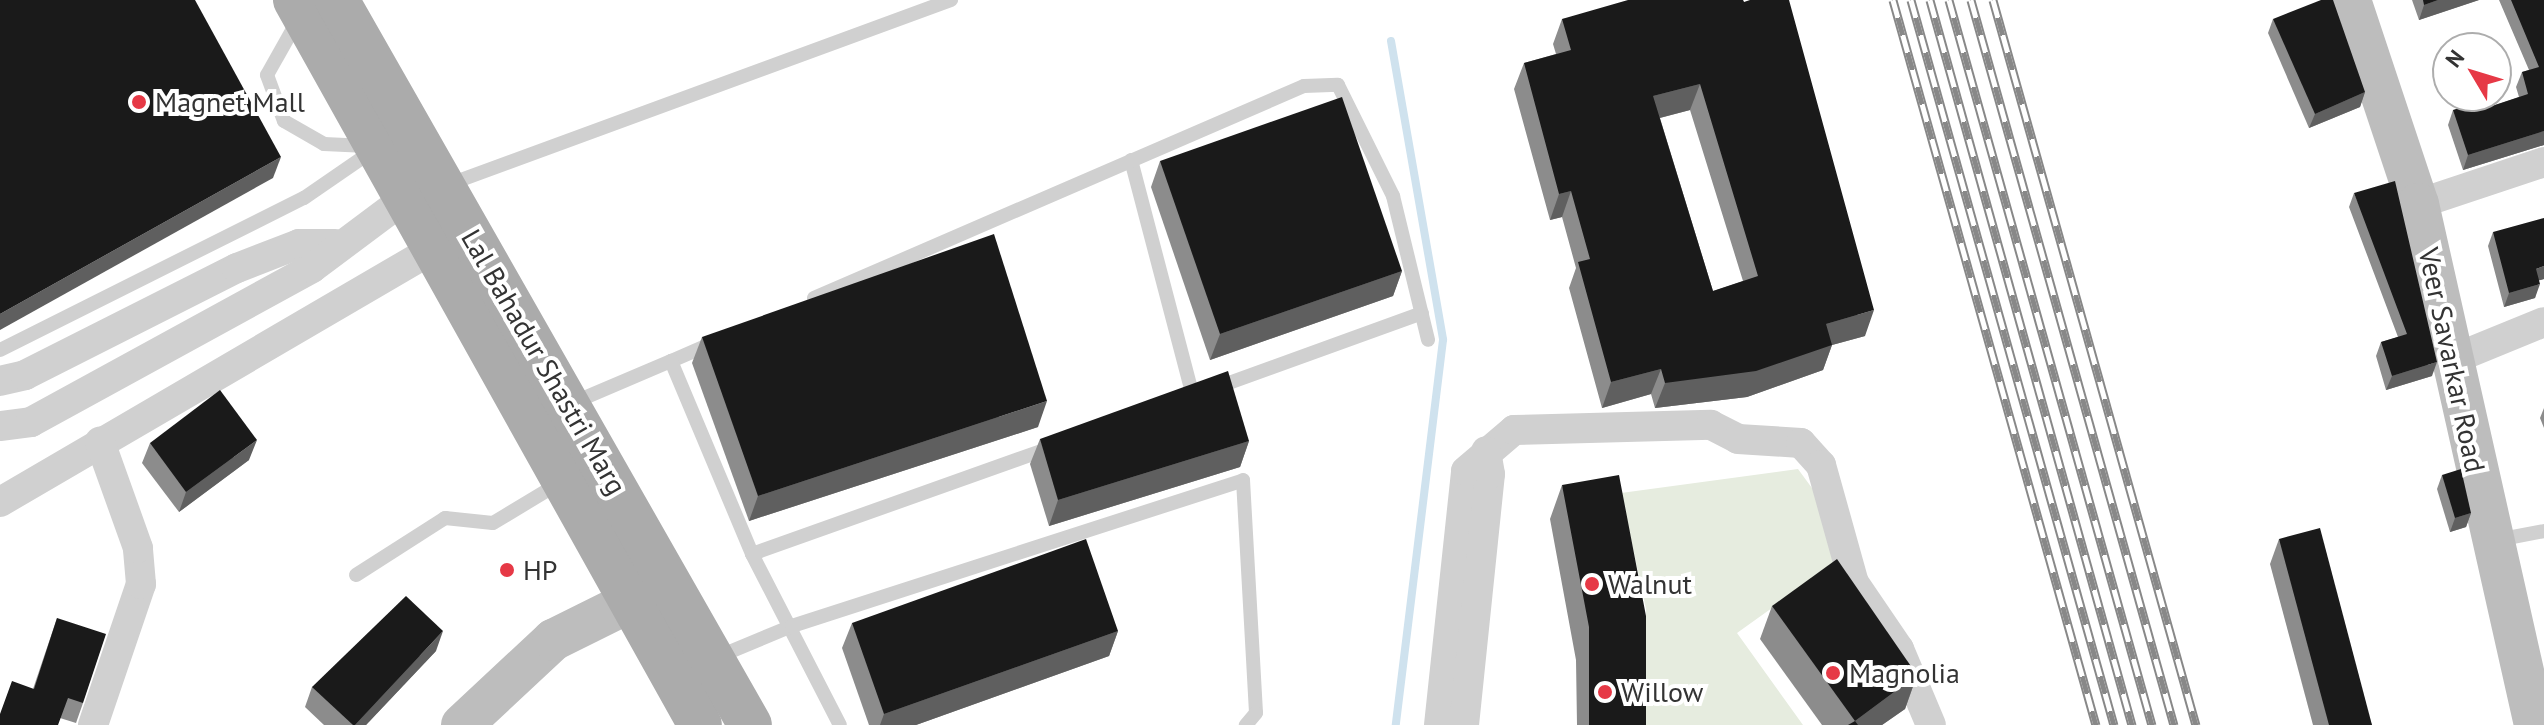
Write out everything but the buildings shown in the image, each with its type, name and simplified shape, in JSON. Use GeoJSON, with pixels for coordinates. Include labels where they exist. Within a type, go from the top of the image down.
{"type":"FeatureCollection","features":[{"type":"Feature","properties":{"kind":"main road","name":"Lal Bahadur Shastri Marg"},"geometry":{"type":"LineString","coordinates":[[312,4],[425,192],[569,404],[750,725]]}},
{"type":"Feature","properties":{"kind":"main road","name":"Lal Bahadur Shastri Marg"},"geometry":{"type":"LineString","coordinates":[[312,4],[379,147],[425,192],[435,248],[562,482],[700,725]]}},
{"type":"Feature","properties":{"kind":"street","name":"Veer Savarkar Road"},"geometry":{"type":"LineString","coordinates":[[2350,0],[2418,204],[2535,725]]}},
{"type":"Feature","properties":{"kind":"street"},"geometry":{"type":"LineString","coordinates":[[2418,204],[2544,162]]}},
{"type":"Feature","properties":{"kind":"street"},"geometry":{"type":"LineString","coordinates":[[0,439],[312,268],[335,244],[425,192]]}},
{"type":"Feature","properties":{"kind":"street"},"geometry":{"type":"LineString","coordinates":[[0,381],[25,375],[237,268],[299,244],[335,244]]}},
{"type":"Feature","properties":{"kind":"street"},"geometry":{"type":"LineString","coordinates":[[0,502],[435,248]]}},
{"type":"Feature","properties":{"kind":"street"},"geometry":{"type":"LineString","coordinates":[[2451,360],[2544,322]]}},
{"type":"Feature","properties":{"kind":"street"},"geometry":{"type":"LineString","coordinates":[[0,426],[31,422]]}},
{"type":"Feature","properties":{"kind":"street"},"geometry":{"type":"LineString","coordinates":[[1452,722],[1466,471],[1497,438],[1537,427],[1711,425],[1738,439],[1801,443],[1836,500],[1854,583],[1899,649],[1931,725]]}},
{"type":"Feature","properties":{"kind":"street"},"geometry":{"type":"LineString","coordinates":[[93,725],[141,584],[138,548],[100,442]]}},
{"type":"Feature","properties":{"kind":"street"},"geometry":{"type":"LineString","coordinates":[[462,725],[553,640],[631,599],[670,583]]}},
{"type":"Feature","properties":{"kind":"lane"},"geometry":{"type":"LineString","coordinates":[[425,192],[951,0]]}},
{"type":"Feature","properties":{"kind":"lane"},"geometry":{"type":"LineString","coordinates":[[312,4],[267,75],[284,121],[324,144],[379,147]]}},
{"type":"Feature","properties":{"kind":"lane"},"geometry":{"type":"LineString","coordinates":[[801,304],[1304,86],[1338,85],[1393,196],[1428,340]]}},
{"type":"Feature","properties":{"kind":"lane"},"geometry":{"type":"LineString","coordinates":[[0,350],[304,198],[379,147]]}},
{"type":"Feature","properties":{"kind":"lane"},"geometry":{"type":"LineString","coordinates":[[1131,160],[1185,399],[1422,313]]}},
{"type":"Feature","properties":{"kind":"lane"},"geometry":{"type":"LineString","coordinates":[[569,404],[729,336]]}},
{"type":"Feature","properties":{"kind":"lane"},"geometry":{"type":"LineString","coordinates":[[671,361],[752,554],[792,626],[840,725]]}},
{"type":"Feature","properties":{"kind":"lane"},"geometry":{"type":"LineString","coordinates":[[752,554],[1075,439]]}},
{"type":"Feature","properties":{"kind":"lane"},"geometry":{"type":"LineString","coordinates":[[714,658],[792,626],[1243,480],[1256,713],[1246,725]]}},
{"type":"Feature","properties":{"kind":"lane"},"geometry":{"type":"LineString","coordinates":[[356,575],[445,518],[493,523],[562,482]]}},
{"type":"Feature","properties":{"kind":"lane"},"geometry":{"type":"LineString","coordinates":[[2492,541],[2544,531]]}},
{"type":"Feature","properties":{"kind":"shaded area"},"geometry":{"type":"Polygon","coordinates":[[[1798,469],[1856,548],[1737,633],[1803,725],[1645,725],[1646,609],[1621,493],[1798,469]]]}},
{"type":"Feature","properties":{"kind":"waterway"},"geometry":{"type":"LineString","coordinates":[[1391,41],[1443,340],[1396,725]]}},
{"type":"Feature","properties":{"kind":"railway"},"geometry":{"type":"LineString","coordinates":[[1893,0],[2096,725]]}},
{"type":"Feature","properties":{"kind":"railway"},"geometry":{"type":"LineString","coordinates":[[1911,0],[2114,725]]}},
{"type":"Feature","properties":{"kind":"railway"},"geometry":{"type":"LineString","coordinates":[[1930,0],[2132,725]]}},
{"type":"Feature","properties":{"kind":"railway"},"geometry":{"type":"LineString","coordinates":[[1949,0],[2152,725]]}},
{"type":"Feature","properties":{"kind":"railway"},"geometry":{"type":"LineString","coordinates":[[1971,0],[2174,725]]}},
{"type":"Feature","properties":{"kind":"railway"},"geometry":{"type":"LineString","coordinates":[[1993,0],[2196,725]]}},
{"type":"Feature","properties":{"kind":"place","name":"Magnet Mall"},"geometry":{"type":"Point","coordinates":[139,102]}},
{"type":"Feature","properties":{"kind":"place","name":"HP"},"geometry":{"type":"Point","coordinates":[507,570]}},
{"type":"Feature","properties":{"kind":"place","name":"Walnut"},"geometry":{"type":"Point","coordinates":[1592,584]}},
{"type":"Feature","properties":{"kind":"place","name":"Magnolia"},"geometry":{"type":"Point","coordinates":[1833,673]}},
{"type":"Feature","properties":{"kind":"place","name":"Willow"},"geometry":{"type":"Point","coordinates":[1605,692]}}]}
